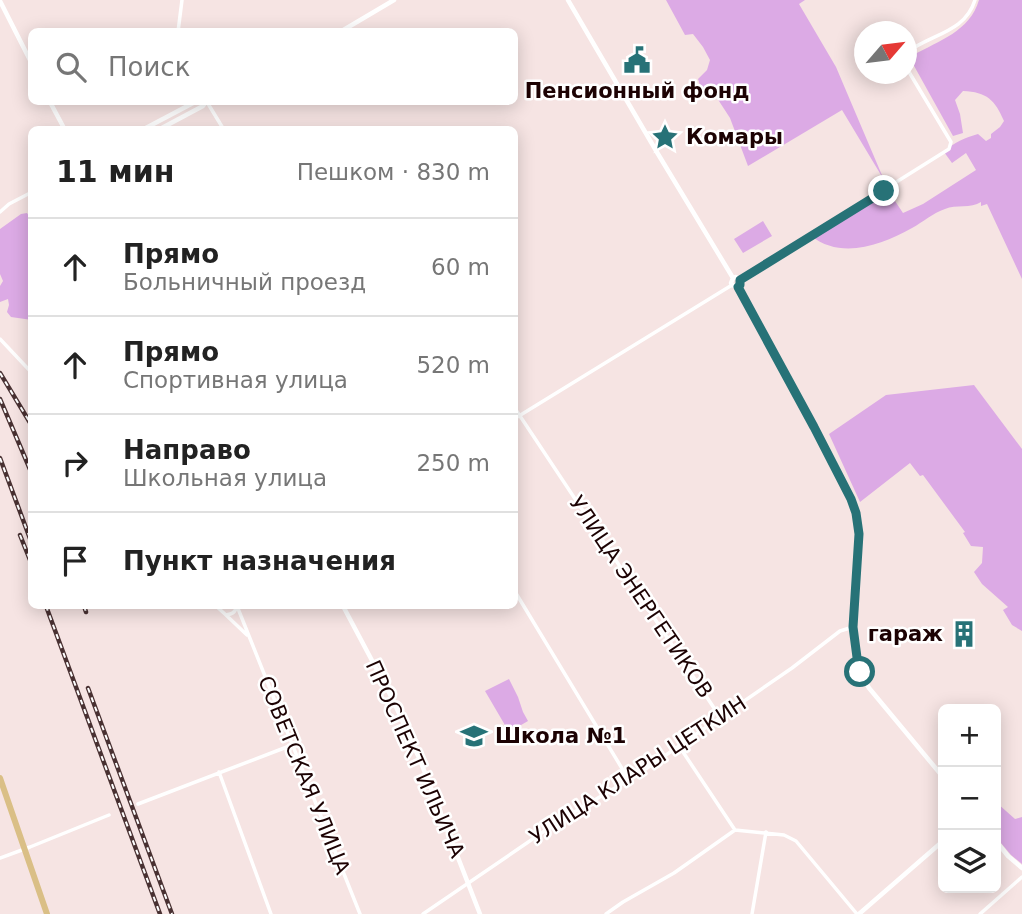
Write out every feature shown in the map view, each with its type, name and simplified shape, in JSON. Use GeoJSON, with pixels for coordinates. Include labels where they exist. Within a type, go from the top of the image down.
{"type":"FeatureCollection","features":[{"type":"Feature","properties":{"kind":"main road"},"geometry":{"type":"LineString","coordinates":[[0,778],[47,914]]}},
{"type":"Feature","properties":{"kind":"street"},"geometry":{"type":"LineString","coordinates":[[178,28],[182,0]]}},
{"type":"Feature","properties":{"kind":"street"},"geometry":{"type":"LineString","coordinates":[[347,28],[394,0]]}},
{"type":"Feature","properties":{"kind":"street"},"geometry":{"type":"LineString","coordinates":[[568,0],[733,278],[732,285]]}},
{"type":"Feature","properties":{"kind":"street"},"geometry":{"type":"LineString","coordinates":[[917,47],[963,22],[972,10],[975,0]]}},
{"type":"Feature","properties":{"kind":"street"},"geometry":{"type":"LineString","coordinates":[[0,1],[28,56]]}},
{"type":"Feature","properties":{"kind":"street"},"geometry":{"type":"LineString","coordinates":[[740,280],[949,149],[951,142],[917,84]]}},
{"type":"Feature","properties":{"kind":"street"},"geometry":{"type":"LineString","coordinates":[[52,105],[63,126]]}},
{"type":"Feature","properties":{"kind":"street"},"geometry":{"type":"LineString","coordinates":[[150,126],[189,105]]}},
{"type":"Feature","properties":{"kind":"street"},"geometry":{"type":"LineString","coordinates":[[166,126],[204,105]]}},
{"type":"Feature","properties":{"kind":"street"},"geometry":{"type":"LineString","coordinates":[[208,105],[221,126]]}},
{"type":"Feature","properties":{"kind":"street"},"geometry":{"type":"LineString","coordinates":[[0,212],[28,194]]}},
{"type":"Feature","properties":{"kind":"street"},"geometry":{"type":"LineString","coordinates":[[733,278],[740,280]]}},
{"type":"Feature","properties":{"kind":"street"},"geometry":{"type":"LineString","coordinates":[[738,287],[740,280]]}},
{"type":"Feature","properties":{"kind":"street"},"geometry":{"type":"LineString","coordinates":[[520,415],[732,285],[738,287],[856,513],[859,534],[853,627],[858,665],[865,681],[938,771]]}},
{"type":"Feature","properties":{"kind":"street"},"geometry":{"type":"LineString","coordinates":[[0,339],[28,369]]}},
{"type":"Feature","properties":{"kind":"street","name":"УЛИЦА ЭНЕРГЕТИКОВ"},"geometry":{"type":"LineString","coordinates":[[518,412],[720,717]]}},
{"type":"Feature","properties":{"kind":"street"},"geometry":{"type":"LineString","coordinates":[[518,597],[629,780]]}},
{"type":"Feature","properties":{"kind":"street","name":"СОВЕТСКАЯ УЛИЦА"},"geometry":{"type":"LineString","coordinates":[[219,609],[248,636]]}},
{"type":"Feature","properties":{"kind":"street"},"geometry":{"type":"LineString","coordinates":[[226,615],[232,614],[235,609]]}},
{"type":"Feature","properties":{"kind":"street","name":"СОВЕТСКАЯ УЛИЦА"},"geometry":{"type":"LineString","coordinates":[[238,609],[360,914]]}},
{"type":"Feature","properties":{"kind":"street","name":"ПРОСПЕКТ ИЛЬИЧА"},"geometry":{"type":"LineString","coordinates":[[345,609],[393,700],[420,760],[481,914]]}},
{"type":"Feature","properties":{"kind":"street","name":"УЛИЦА КЛАРЫ ЦЕТКИН"},"geometry":{"type":"LineString","coordinates":[[423,914],[559,821],[629,780],[793,667],[840,631],[853,627]]}},
{"type":"Feature","properties":{"kind":"street"},"geometry":{"type":"LineString","coordinates":[[138,804],[292,746]]}},
{"type":"Feature","properties":{"kind":"street"},"geometry":{"type":"LineString","coordinates":[[679,746],[735,830]]}},
{"type":"Feature","properties":{"kind":"street"},"geometry":{"type":"LineString","coordinates":[[219,772],[271,914]]}},
{"type":"Feature","properties":{"kind":"street"},"geometry":{"type":"LineString","coordinates":[[0,858],[109,816]]}},
{"type":"Feature","properties":{"kind":"street"},"geometry":{"type":"LineString","coordinates":[[606,914],[674,873],[735,830],[784,835],[796,841],[858,914],[938,845]]}},
{"type":"Feature","properties":{"kind":"street"},"geometry":{"type":"LineString","coordinates":[[752,914],[766,832]]}},
{"type":"Feature","properties":{"kind":"street"},"geometry":{"type":"LineString","coordinates":[[1001,847],[1022,868]]}},
{"type":"Feature","properties":{"kind":"street"},"geometry":{"type":"LineString","coordinates":[[980,914],[1022,877]]}},
{"type":"Feature","properties":{"kind":"shaded area"},"geometry":{"type":"Polygon","coordinates":[[[666,0],[805,0],[799,4],[836,67],[884,180],[842,110],[748,166],[730,118],[717,98],[701,88],[698,79],[707,70],[710,60],[693,34],[685,35],[666,0]]]}},
{"type":"Feature","properties":{"kind":"shaded area"},"geometry":{"type":"Polygon","coordinates":[[[979,0],[1022,0],[1022,279],[987,204],[981,206],[981,202],[945,209],[888,240],[862,247],[836,247],[811,236],[887,189],[903,213],[923,204],[976,170],[966,153],[952,163],[944,152],[960,141],[978,134],[986,141],[991,138],[991,134],[1004,121],[1001,114],[984,95],[963,91],[955,100],[963,133],[953,136],[917,71],[917,53],[952,34],[969,20],[979,0]]]}},
{"type":"Feature","properties":{"kind":"shaded area"},"geometry":{"type":"Polygon","coordinates":[[[21,214],[28,215],[28,319],[11,317],[7,312],[8,299],[0,302],[0,286],[3,281],[0,274],[0,229],[21,214]]]}},
{"type":"Feature","properties":{"kind":"shaded area"},"geometry":{"type":"Polygon","coordinates":[[[763,221],[772,236],[743,253],[734,239],[763,221]]]}},
{"type":"Feature","properties":{"kind":"shaded area"},"geometry":{"type":"Polygon","coordinates":[[[974,385],[1022,449],[1022,631],[1012,625],[1003,610],[1008,607],[982,584],[974,572],[982,563],[983,547],[971,546],[963,533],[965,532],[923,475],[920,476],[910,463],[860,502],[829,434],[886,395],[974,385]]]}},
{"type":"Feature","properties":{"kind":"shaded area"},"geometry":{"type":"Polygon","coordinates":[[[509,679],[528,721],[509,732],[485,691],[509,679]]]}},
{"type":"Feature","properties":{"kind":"shaded area"},"geometry":{"type":"Polygon","coordinates":[[[1001,807],[1015,819],[1022,817],[1022,864],[1001,843],[1001,807]]]}},
{"type":"Feature","properties":{"kind":"railway"},"geometry":{"type":"LineString","coordinates":[[0,373],[28,419]]}},
{"type":"Feature","properties":{"kind":"railway"},"geometry":{"type":"LineString","coordinates":[[0,399],[28,465]]}},
{"type":"Feature","properties":{"kind":"railway"},"geometry":{"type":"LineString","coordinates":[[0,458],[28,533]]}},
{"type":"Feature","properties":{"kind":"railway"},"geometry":{"type":"LineString","coordinates":[[20,535],[28,555]]}},
{"type":"Feature","properties":{"kind":"railway"},"geometry":{"type":"LineString","coordinates":[[47,609],[160,914]]}},
{"type":"Feature","properties":{"kind":"railway"},"geometry":{"type":"LineString","coordinates":[[88,688],[172,914]]}},
{"type":"Feature","properties":{"kind":"place","name":"Пенсионный фонд"},"geometry":{"type":"Point","coordinates":[637,60]}},
{"type":"Feature","properties":{"kind":"place","name":"Комары"},"geometry":{"type":"Point","coordinates":[665,137]}},
{"type":"Feature","properties":{"kind":"place","name":"гараж"},"geometry":{"type":"Point","coordinates":[964,634]}},
{"type":"Feature","properties":{"kind":"place","name":"Школа №1"},"geometry":{"type":"Point","coordinates":[474,736]}},
{"type":"Feature","properties":{"kind":"route"},"geometry":{"type":"LineString","coordinates":[[860,672],[853,627],[859,534],[856,513],[814,427],[738,287],[740,280],[884,191]]}}]}
